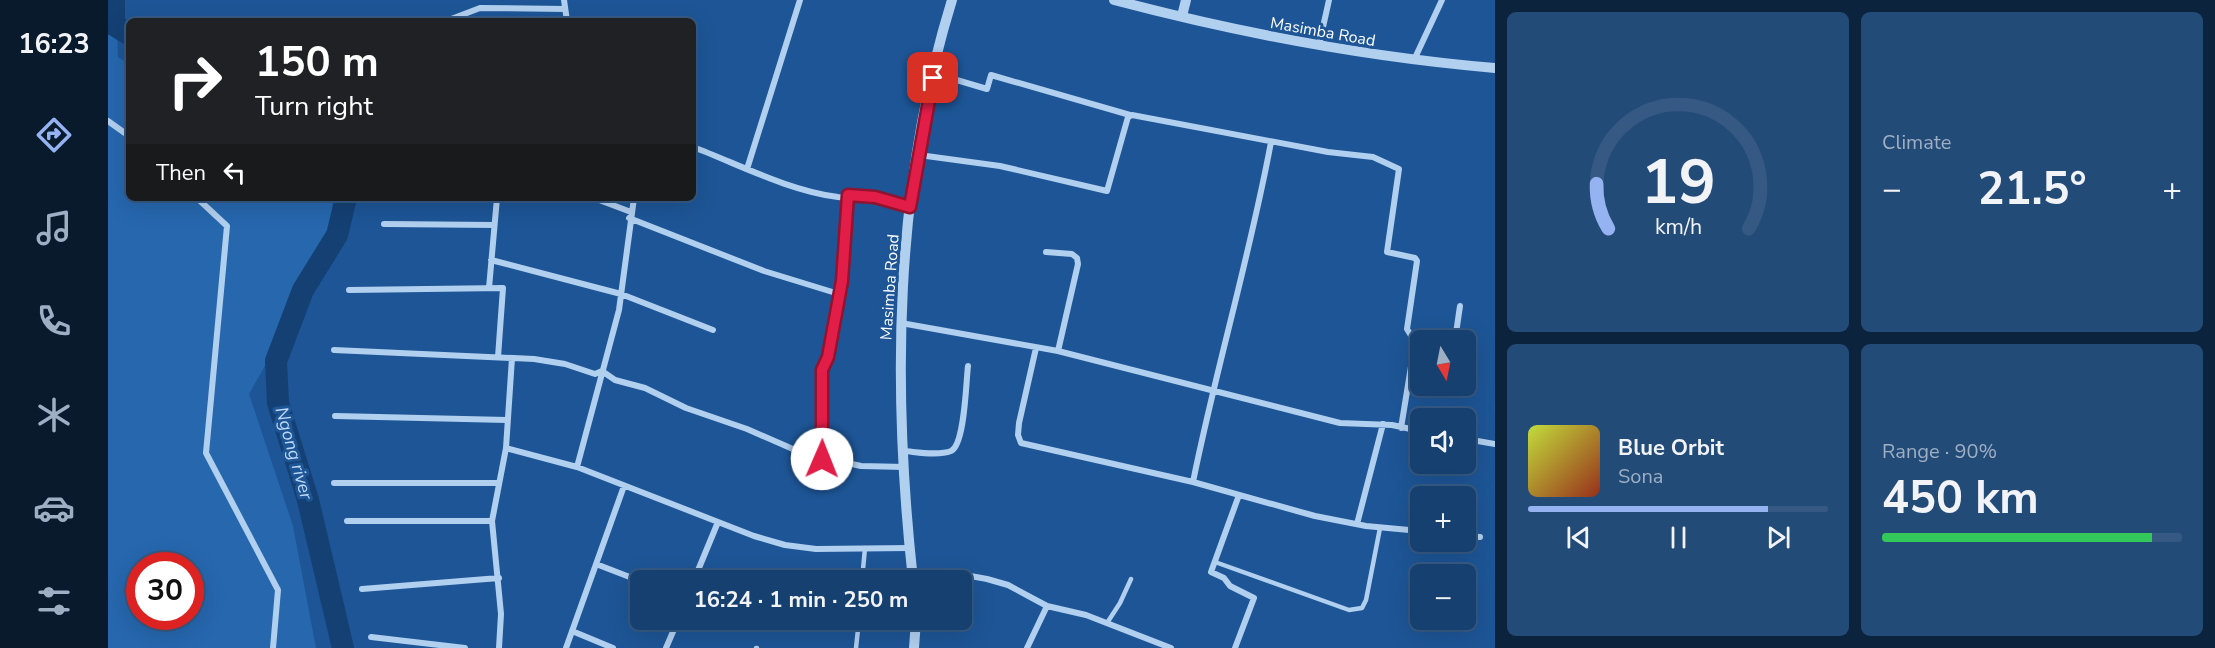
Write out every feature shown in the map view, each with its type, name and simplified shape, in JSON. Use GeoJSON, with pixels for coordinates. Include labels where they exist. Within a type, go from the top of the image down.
{"type":"FeatureCollection","features":[{"type":"Feature","properties":{"kind":"street"},"geometry":{"type":"LineString","coordinates":[[564,0],[567,18]]}},
{"type":"Feature","properties":{"kind":"street"},"geometry":{"type":"LineString","coordinates":[[747,169],[800,0]]}},
{"type":"Feature","properties":{"kind":"street","name":"Masimba Road"},"geometry":{"type":"LineString","coordinates":[[912,570],[901,412],[900,323],[910,207],[933,73],[952,0]]}},
{"type":"Feature","properties":{"kind":"street","name":"Masimba Road"},"geometry":{"type":"LineString","coordinates":[[1114,0],[1319,46],[1414,60],[1495,68]]}},
{"type":"Feature","properties":{"kind":"street"},"geometry":{"type":"LineString","coordinates":[[1182,16],[1186,0]]}},
{"type":"Feature","properties":{"kind":"street"},"geometry":{"type":"LineString","coordinates":[[1319,46],[1329,0]]}},
{"type":"Feature","properties":{"kind":"street"},"geometry":{"type":"LineString","coordinates":[[1414,60],[1442,0]]}},
{"type":"Feature","properties":{"kind":"street"},"geometry":{"type":"LineString","coordinates":[[454,18],[480,8],[566,9]]}},
{"type":"Feature","properties":{"kind":"street"},"geometry":{"type":"LineString","coordinates":[[933,73],[987,88],[991,75],[1130,115],[1242,134],[1271,142],[1373,157],[1400,169],[1387,248],[1390,254],[1415,258],[1417,261],[1407,329],[1410,333]]}},
{"type":"Feature","properties":{"kind":"street"},"geometry":{"type":"LineString","coordinates":[[919,155],[1000,166],[1107,191],[1130,115]]}},
{"type":"Feature","properties":{"kind":"street"},"geometry":{"type":"LineString","coordinates":[[108,121],[126,134]]}},
{"type":"Feature","properties":{"kind":"street"},"geometry":{"type":"LineString","coordinates":[[1193,482],[1212,389],[1260,203],[1271,142]]}},
{"type":"Feature","properties":{"kind":"street"},"geometry":{"type":"LineString","coordinates":[[696,148],[747,169],[840,198],[848,195],[875,197],[910,207]]}},
{"type":"Feature","properties":{"kind":"street"},"geometry":{"type":"LineString","coordinates":[[822,459],[822,370],[828,357],[840,294],[848,195]]}},
{"type":"Feature","properties":{"kind":"street"},"geometry":{"type":"LineString","coordinates":[[200,201],[227,226],[207,453],[278,590],[273,648]]}},
{"type":"Feature","properties":{"kind":"street"},"geometry":{"type":"LineString","coordinates":[[489,288],[497,201]]}},
{"type":"Feature","properties":{"kind":"street"},"geometry":{"type":"LineString","coordinates":[[600,201],[764,271],[840,294]]}},
{"type":"Feature","properties":{"kind":"street"},"geometry":{"type":"LineString","coordinates":[[577,467],[621,294],[633,201]]}},
{"type":"Feature","properties":{"kind":"street"},"geometry":{"type":"LineString","coordinates":[[384,224],[495,225]]}},
{"type":"Feature","properties":{"kind":"street"},"geometry":{"type":"LineString","coordinates":[[1046,252],[1075,256],[1078,264],[1058,351]]}},
{"type":"Feature","properties":{"kind":"street"},"geometry":{"type":"LineString","coordinates":[[491,260],[621,294],[713,330]]}},
{"type":"Feature","properties":{"kind":"street"},"geometry":{"type":"LineString","coordinates":[[349,290],[503,288],[505,291],[498,357]]}},
{"type":"Feature","properties":{"kind":"street"},"geometry":{"type":"LineString","coordinates":[[1456,330],[1460,306]]}},
{"type":"Feature","properties":{"kind":"street"},"geometry":{"type":"LineString","coordinates":[[900,323],[1058,351],[1340,423],[1383,424],[1410,429]]}},
{"type":"Feature","properties":{"kind":"street"},"geometry":{"type":"LineString","coordinates":[[1036,348],[1019,423],[1018,435],[1021,443],[1193,482],[1357,524],[1410,530]]}},
{"type":"Feature","properties":{"kind":"street"},"geometry":{"type":"LineString","coordinates":[[334,350],[512,358],[565,364],[595,374],[602,371]]}},
{"type":"Feature","properties":{"kind":"street"},"geometry":{"type":"LineString","coordinates":[[499,648],[501,614],[492,521],[506,448],[512,358]]}},
{"type":"Feature","properties":{"kind":"street"},"geometry":{"type":"LineString","coordinates":[[904,452],[951,451],[956,447],[963,416],[968,366]]}},
{"type":"Feature","properties":{"kind":"street"},"geometry":{"type":"LineString","coordinates":[[602,371],[615,380],[645,388],[686,408],[822,459],[861,466],[905,467]]}},
{"type":"Feature","properties":{"kind":"street"},"geometry":{"type":"LineString","coordinates":[[1401,428],[1410,383]]}},
{"type":"Feature","properties":{"kind":"street"},"geometry":{"type":"LineString","coordinates":[[335,416],[507,420]]}},
{"type":"Feature","properties":{"kind":"street"},"geometry":{"type":"LineString","coordinates":[[1357,524],[1383,424]]}},
{"type":"Feature","properties":{"kind":"street"},"geometry":{"type":"LineString","coordinates":[[1476,441],[1495,444]]}},
{"type":"Feature","properties":{"kind":"street"},"geometry":{"type":"LineString","coordinates":[[506,448],[577,467],[718,522],[785,545],[816,549],[909,548]]}},
{"type":"Feature","properties":{"kind":"street"},"geometry":{"type":"LineString","coordinates":[[334,483],[499,483]]}},
{"type":"Feature","properties":{"kind":"street"},"geometry":{"type":"LineString","coordinates":[[566,648],[624,486]]}},
{"type":"Feature","properties":{"kind":"street"},"geometry":{"type":"LineString","coordinates":[[1235,648],[1254,598],[1212,574],[1239,495]]}},
{"type":"Feature","properties":{"kind":"street"},"geometry":{"type":"LineString","coordinates":[[347,521],[492,521]]}},
{"type":"Feature","properties":{"kind":"street"},"geometry":{"type":"LineString","coordinates":[[698,570],[718,522]]}},
{"type":"Feature","properties":{"kind":"street"},"geometry":{"type":"LineString","coordinates":[[1476,537],[1480,537]]}},
{"type":"Feature","properties":{"kind":"street"},"geometry":{"type":"LineString","coordinates":[[596,564],[630,577]]}},
{"type":"Feature","properties":{"kind":"street"},"geometry":{"type":"LineString","coordinates":[[972,576],[1008,585],[1047,606],[1107,623],[1171,648]]}},
{"type":"Feature","properties":{"kind":"street"},"geometry":{"type":"LineString","coordinates":[[362,588],[499,578]]}},
{"type":"Feature","properties":{"kind":"street"},"geometry":{"type":"LineString","coordinates":[[1027,648],[1047,606]]}},
{"type":"Feature","properties":{"kind":"street"},"geometry":{"type":"LineString","coordinates":[[666,648],[674,630]]}},
{"type":"Feature","properties":{"kind":"street"},"geometry":{"type":"LineString","coordinates":[[914,648],[915,630]]}},
{"type":"Feature","properties":{"kind":"street"},"geometry":{"type":"LineString","coordinates":[[572,631],[613,648]]}},
{"type":"Feature","properties":{"kind":"street"},"geometry":{"type":"LineString","coordinates":[[371,637],[465,648]]}},
{"type":"Feature","properties":{"kind":"lane"},"geometry":{"type":"LineString","coordinates":[[1215,562],[1349,610],[1362,608],[1366,600],[1380,528]]}},
{"type":"Feature","properties":{"kind":"lane"},"geometry":{"type":"LineString","coordinates":[[863,570],[865,548]]}},
{"type":"Feature","properties":{"kind":"lane"},"geometry":{"type":"LineString","coordinates":[[1107,623],[1120,603],[1131,579]]}},
{"type":"Feature","properties":{"kind":"lane"},"geometry":{"type":"LineString","coordinates":[[856,648],[858,630]]}},
{"type":"Feature","properties":{"kind":"shaded area"},"geometry":{"type":"Polygon","coordinates":[[[108,0],[116,0],[118,57],[126,62],[126,201],[332,201],[335,242],[249,394],[293,526],[316,648],[108,648],[108,0]]]}},
{"type":"Feature","properties":{"kind":"waterway","name":"Ngong river"},"geometry":{"type":"LineString","coordinates":[[114,0],[114,25],[126,32]]}},
{"type":"Feature","properties":{"kind":"waterway","name":"Ngong river"},"geometry":{"type":"LineString","coordinates":[[343,648],[308,500],[278,403],[276,361],[303,290],[337,235],[345,201]]}},
{"type":"Feature","properties":{"kind":"route"},"geometry":{"type":"LineString","coordinates":[[822,459],[822,370],[828,357],[842,281],[848,195],[875,197],[910,207],[933,78]]}}]}
